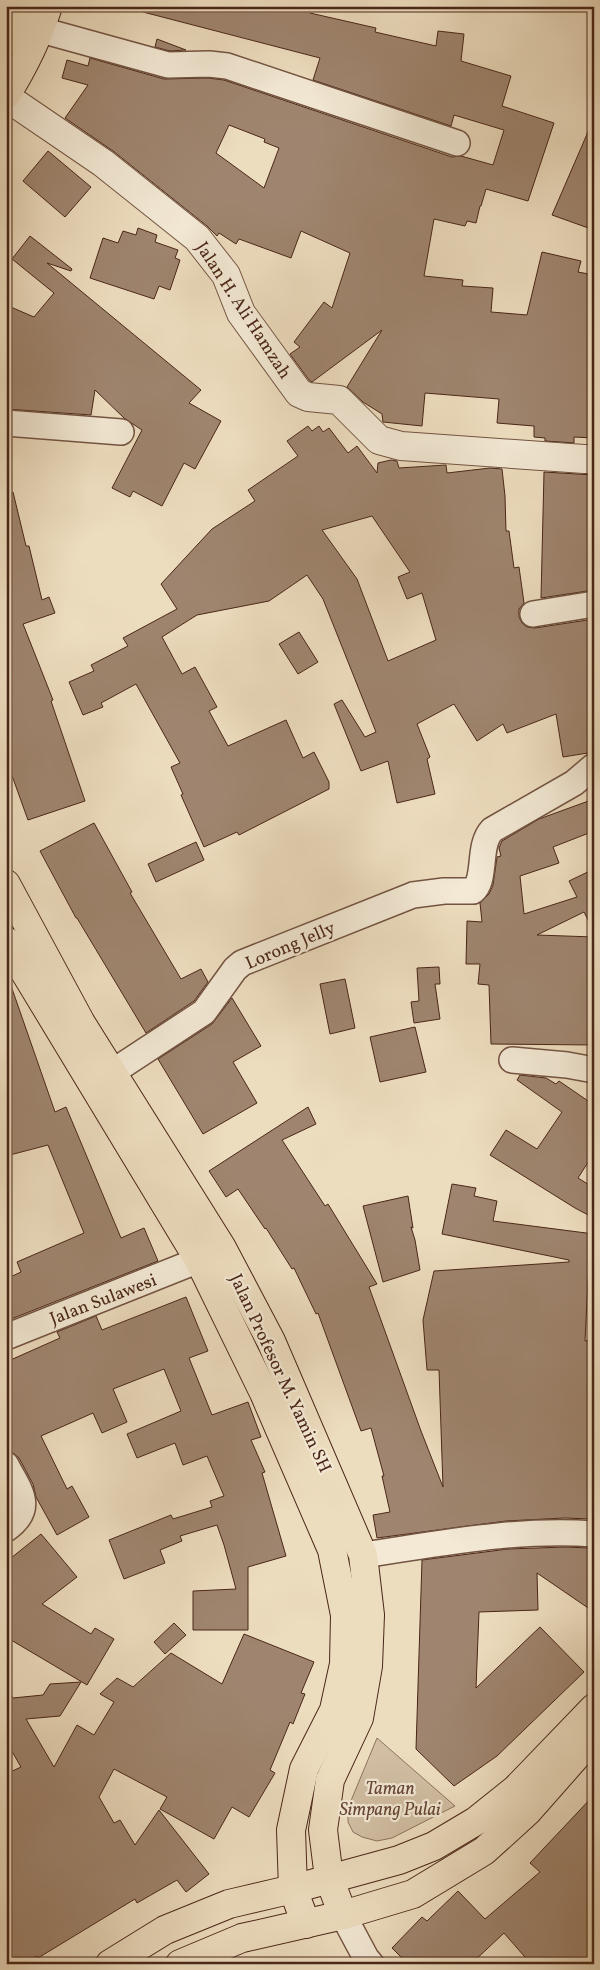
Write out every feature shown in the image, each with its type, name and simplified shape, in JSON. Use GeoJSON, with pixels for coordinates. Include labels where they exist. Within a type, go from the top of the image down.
{"type":"FeatureCollection","features":[{"type":"Feature","properties":{"kind":"main road"},"geometry":{"type":"LineString","coordinates":[[6,42],[16,24],[21,6]]}},
{"type":"Feature","properties":{"kind":"main road"},"geometry":{"type":"LineString","coordinates":[[6,96],[24,65],[44,18]]}},
{"type":"Feature","properties":{"kind":"main road","name":"Jalan Profesor M. Yamin SH"},"geometry":{"type":"LineString","coordinates":[[6,884],[81,1023],[222,1248],[271,1341],[363,1555],[370,1615],[368,1666],[359,1718],[330,1780],[323,1830],[329,1878],[343,1915]]}},
{"type":"Feature","properties":{"kind":"main road","name":"Jalan Profesor M. Yamin SH"},"geometry":{"type":"LineString","coordinates":[[6,941],[199,1260],[264,1393],[332,1550],[345,1615],[344,1664],[334,1710],[304,1769],[291,1830],[293,1889],[306,1924]]}},
{"type":"Feature","properties":{"kind":"main road"},"geometry":{"type":"LineString","coordinates":[[110,1964],[165,1930],[229,1904],[293,1889],[399,1860],[434,1846],[476,1821],[516,1788],[594,1708]]}},
{"type":"Feature","properties":{"kind":"main road"},"geometry":{"type":"LineString","coordinates":[[180,1964],[242,1938],[343,1915],[413,1894],[484,1852],[526,1812],[594,1736]]}},
{"type":"Feature","properties":{"kind":"street"},"geometry":{"type":"LineString","coordinates":[[44,18],[168,65],[209,64],[227,66],[457,143]]}},
{"type":"Feature","properties":{"kind":"street","name":"Jalan H. Ali Hamzah"},"geometry":{"type":"LineString","coordinates":[[6,96],[103,163],[197,238],[226,276],[241,313],[299,393],[308,397],[339,400],[380,440],[386,443],[420,448],[594,459]]}},
{"type":"Feature","properties":{"kind":"street"},"geometry":{"type":"LineString","coordinates":[[6,423],[121,432]]}},
{"type":"Feature","properties":{"kind":"street"},"geometry":{"type":"LineString","coordinates":[[533,614],[594,604]]}},
{"type":"Feature","properties":{"kind":"street","name":"Lorong Jelly"},"geometry":{"type":"LineString","coordinates":[[111,1073],[204,1012],[235,969],[242,963],[413,895],[444,891],[473,891],[476,888],[485,841],[492,830],[574,783],[594,766]]}},
{"type":"Feature","properties":{"kind":"street"},"geometry":{"type":"LineString","coordinates":[[512,1060],[567,1065],[594,1070]]}},
{"type":"Feature","properties":{"kind":"street","name":"Jalan Sulawesi"},"geometry":{"type":"LineString","coordinates":[[6,1337],[163,1276],[199,1260]]}},
{"type":"Feature","properties":{"kind":"street"},"geometry":{"type":"LineString","coordinates":[[6,1465],[24,1499],[21,1513],[14,1523],[6,1529]]}},
{"type":"Feature","properties":{"kind":"street"},"geometry":{"type":"LineString","coordinates":[[363,1555],[469,1539],[527,1533],[562,1532],[594,1534]]}},
{"type":"Feature","properties":{"kind":"street"},"geometry":{"type":"LineString","coordinates":[[343,1915],[371,1964]]}},
{"type":"Feature","properties":{"kind":"green space","name":"Taman Simpang Pulai"},"geometry":{"type":"Polygon","coordinates":[[[377,1738],[455,1806],[392,1838],[377,1841],[362,1837],[353,1832],[348,1822],[348,1808],[377,1738]]]}},
{"type":"Feature","properties":{"kind":"building"},"geometry":{"type":"Polygon","coordinates":[[[143,6],[312,6],[310,13],[376,28],[375,32],[436,46],[438,31],[464,34],[461,61],[511,76],[502,106],[554,123],[528,201],[486,189],[476,223],[467,221],[465,226],[434,219],[424,276],[463,280],[462,286],[493,288],[491,312],[527,315],[542,252],[581,261],[578,272],[594,275],[594,438],[574,437],[574,443],[545,441],[545,438],[534,437],[534,426],[497,423],[499,399],[425,393],[422,426],[383,422],[382,414],[363,402],[347,387],[382,330],[312,382],[309,380],[290,354],[300,347],[294,342],[324,302],[332,308],[350,253],[301,231],[291,258],[239,239],[236,244],[219,233],[217,236],[113,151],[65,118],[88,85],[62,78],[67,60],[88,66],[90,58],[164,79],[208,78],[224,80],[452,157],[461,156],[493,165],[504,130],[454,115],[451,126],[313,80],[320,58],[143,12],[143,6]],[[229,125],[216,153],[264,188],[279,148],[264,142],[265,139],[229,125]]]}},
{"type":"Feature","properties":{"kind":"building"},"geometry":{"type":"Polygon","coordinates":[[[157,39],[186,50],[170,51],[155,47],[157,39]]]}},
{"type":"Feature","properties":{"kind":"building"},"geometry":{"type":"Polygon","coordinates":[[[594,118],[594,230],[552,215],[594,118]]]}},
{"type":"Feature","properties":{"kind":"building"},"geometry":{"type":"Polygon","coordinates":[[[48,151],[91,187],[65,217],[23,181],[48,151]]]}},
{"type":"Feature","properties":{"kind":"building"},"geometry":{"type":"Polygon","coordinates":[[[138,228],[157,235],[155,242],[178,250],[175,258],[180,260],[170,290],[159,286],[154,299],[90,278],[103,238],[118,243],[123,231],[136,235],[138,228]]]}},
{"type":"Feature","properties":{"kind":"building"},"geometry":{"type":"Polygon","coordinates":[[[30,236],[72,269],[71,271],[47,263],[201,390],[189,403],[221,421],[195,469],[184,463],[162,506],[133,491],[130,497],[112,488],[142,430],[124,418],[95,390],[91,415],[6,409],[6,305],[34,317],[54,293],[12,259],[30,236]]]}},
{"type":"Feature","properties":{"kind":"building"},"geometry":{"type":"Polygon","coordinates":[[[308,426],[312,431],[319,426],[323,432],[329,428],[348,453],[357,446],[377,473],[378,463],[391,460],[397,461],[399,468],[446,465],[447,473],[490,468],[502,469],[506,531],[509,531],[514,568],[519,567],[524,603],[519,609],[519,617],[522,623],[527,627],[535,628],[594,619],[594,752],[563,757],[556,714],[507,733],[503,724],[477,741],[454,704],[417,724],[430,757],[427,759],[435,794],[397,803],[388,761],[361,771],[334,704],[342,700],[365,737],[376,732],[323,599],[307,575],[269,601],[197,615],[162,637],[182,674],[195,667],[217,707],[209,711],[228,746],[286,720],[303,758],[314,752],[329,782],[329,789],[239,835],[237,832],[204,847],[171,767],[180,763],[136,684],[101,703],[103,707],[83,715],[69,682],[94,671],[91,665],[128,646],[123,638],[177,609],[161,584],[212,529],[255,501],[248,490],[298,456],[287,441],[308,426]],[[372,516],[322,530],[357,579],[388,661],[436,640],[422,593],[407,599],[398,577],[410,572],[372,516]]]}},
{"type":"Feature","properties":{"kind":"building"},"geometry":{"type":"Polygon","coordinates":[[[544,472],[594,475],[594,590],[541,598],[544,472]]]}},
{"type":"Feature","properties":{"kind":"building"},"geometry":{"type":"Polygon","coordinates":[[[13,492],[42,600],[49,597],[55,613],[23,624],[53,700],[51,701],[85,801],[28,820],[6,759],[6,493],[13,492]]]}},
{"type":"Feature","properties":{"kind":"building"},"geometry":{"type":"Polygon","coordinates":[[[299,632],[318,662],[298,674],[279,644],[299,632]]]}},
{"type":"Feature","properties":{"kind":"building"},"geometry":{"type":"Polygon","coordinates":[[[594,799],[594,831],[553,847],[559,863],[520,876],[524,914],[577,897],[569,881],[594,869],[594,932],[584,912],[537,935],[594,937],[594,1045],[491,1044],[489,985],[478,984],[480,964],[466,964],[467,921],[482,922],[480,903],[489,894],[493,885],[497,857],[501,856],[499,848],[502,841],[539,819],[594,799]]]}},
{"type":"Feature","properties":{"kind":"building"},"geometry":{"type":"Polygon","coordinates":[[[94,823],[132,892],[130,893],[181,979],[201,969],[208,982],[194,1001],[146,1033],[76,918],[40,851],[94,823]]]}},
{"type":"Feature","properties":{"kind":"building"},"geometry":{"type":"Polygon","coordinates":[[[196,842],[204,860],[156,882],[148,864],[196,842]]]}},
{"type":"Feature","properties":{"kind":"building"},"geometry":{"type":"Polygon","coordinates":[[[439,967],[440,984],[435,984],[440,1019],[414,1023],[411,1002],[419,1001],[417,968],[439,967]]]}},
{"type":"Feature","properties":{"kind":"building"},"geometry":{"type":"Polygon","coordinates":[[[345,979],[355,1028],[330,1034],[320,984],[345,979]]]}},
{"type":"Feature","properties":{"kind":"building"},"geometry":{"type":"Polygon","coordinates":[[[9,980],[55,1112],[66,1107],[121,1238],[144,1228],[158,1261],[6,1321],[6,1279],[21,1272],[17,1262],[84,1233],[48,1145],[6,1156],[6,981],[9,980]]]}},
{"type":"Feature","properties":{"kind":"building"},"geometry":{"type":"Polygon","coordinates":[[[232,998],[261,1046],[233,1062],[257,1103],[203,1134],[158,1059],[212,1024],[232,998]]]}},
{"type":"Feature","properties":{"kind":"building"},"geometry":{"type":"Polygon","coordinates":[[[415,1027],[426,1072],[380,1082],[370,1037],[415,1027]]]}},
{"type":"Feature","properties":{"kind":"building"},"geometry":{"type":"Polygon","coordinates":[[[520,1075],[546,1078],[556,1084],[559,1081],[594,1105],[594,1153],[578,1178],[594,1188],[594,1218],[490,1155],[506,1130],[537,1149],[562,1112],[517,1080],[520,1075]]]}},
{"type":"Feature","properties":{"kind":"building"},"geometry":{"type":"Polygon","coordinates":[[[308,1107],[316,1124],[282,1140],[325,1206],[328,1204],[377,1284],[369,1287],[443,1487],[439,1370],[427,1370],[423,1320],[434,1271],[569,1262],[569,1260],[442,1234],[452,1184],[476,1188],[474,1196],[497,1201],[493,1221],[594,1234],[594,1279],[588,1279],[585,1341],[594,1340],[594,1416],[590,1416],[590,1519],[565,1518],[506,1521],[377,1538],[373,1515],[390,1512],[382,1476],[384,1476],[371,1428],[361,1431],[318,1313],[316,1314],[294,1268],[292,1269],[238,1189],[226,1197],[209,1171],[308,1107]]]}},
{"type":"Feature","properties":{"kind":"building"},"geometry":{"type":"Polygon","coordinates":[[[408,1196],[413,1228],[411,1227],[420,1270],[383,1282],[363,1206],[408,1196]]]}},
{"type":"Feature","properties":{"kind":"building"},"geometry":{"type":"Polygon","coordinates":[[[186,1297],[208,1351],[189,1358],[212,1415],[248,1402],[261,1437],[251,1440],[265,1472],[262,1473],[286,1556],[248,1567],[248,1630],[193,1630],[193,1591],[236,1589],[217,1525],[180,1536],[182,1541],[160,1550],[165,1563],[124,1579],[109,1540],[171,1515],[173,1519],[212,1507],[210,1501],[224,1496],[207,1456],[183,1465],[175,1443],[137,1458],[127,1434],[181,1411],[164,1369],[113,1389],[127,1422],[102,1433],[93,1413],[41,1436],[67,1489],[72,1486],[89,1517],[57,1535],[36,1497],[33,1484],[19,1458],[13,1453],[6,1451],[6,1362],[60,1338],[57,1332],[96,1316],[102,1330],[186,1297]]]}},
{"type":"Feature","properties":{"kind":"building"},"geometry":{"type":"Polygon","coordinates":[[[41,1534],[77,1577],[42,1604],[91,1634],[95,1628],[114,1639],[87,1685],[6,1637],[6,1562],[41,1534]]]}},
{"type":"Feature","properties":{"kind":"building"},"geometry":{"type":"Polygon","coordinates":[[[590,1548],[590,1553],[594,1548],[594,1612],[537,1573],[538,1610],[479,1612],[476,1688],[540,1627],[584,1672],[497,1756],[454,1786],[416,1749],[422,1560],[508,1549],[590,1548]]]}},
{"type":"Feature","properties":{"kind":"building"},"geometry":{"type":"Polygon","coordinates":[[[174,1623],[186,1635],[165,1654],[154,1642],[174,1623]]]}},
{"type":"Feature","properties":{"kind":"building"},"geometry":{"type":"Polygon","coordinates":[[[244,1634],[314,1662],[301,1693],[305,1694],[293,1724],[290,1722],[270,1770],[275,1773],[249,1817],[232,1807],[214,1839],[160,1809],[167,1797],[114,1769],[99,1797],[114,1823],[120,1820],[135,1845],[159,1810],[209,1874],[186,1892],[177,1880],[137,1903],[135,1899],[25,1964],[6,1964],[6,1774],[21,1767],[6,1741],[6,1686],[13,1698],[43,1695],[50,1684],[81,1682],[60,1716],[26,1719],[54,1767],[77,1725],[94,1735],[114,1702],[100,1694],[117,1678],[133,1687],[171,1653],[222,1684],[244,1634]]]}},
{"type":"Feature","properties":{"kind":"building"},"geometry":{"type":"Polygon","coordinates":[[[594,1795],[594,1964],[531,1964],[504,1933],[471,1964],[408,1964],[392,1948],[422,1917],[427,1921],[458,1891],[485,1919],[540,1872],[530,1863],[594,1795]]]}}]}
